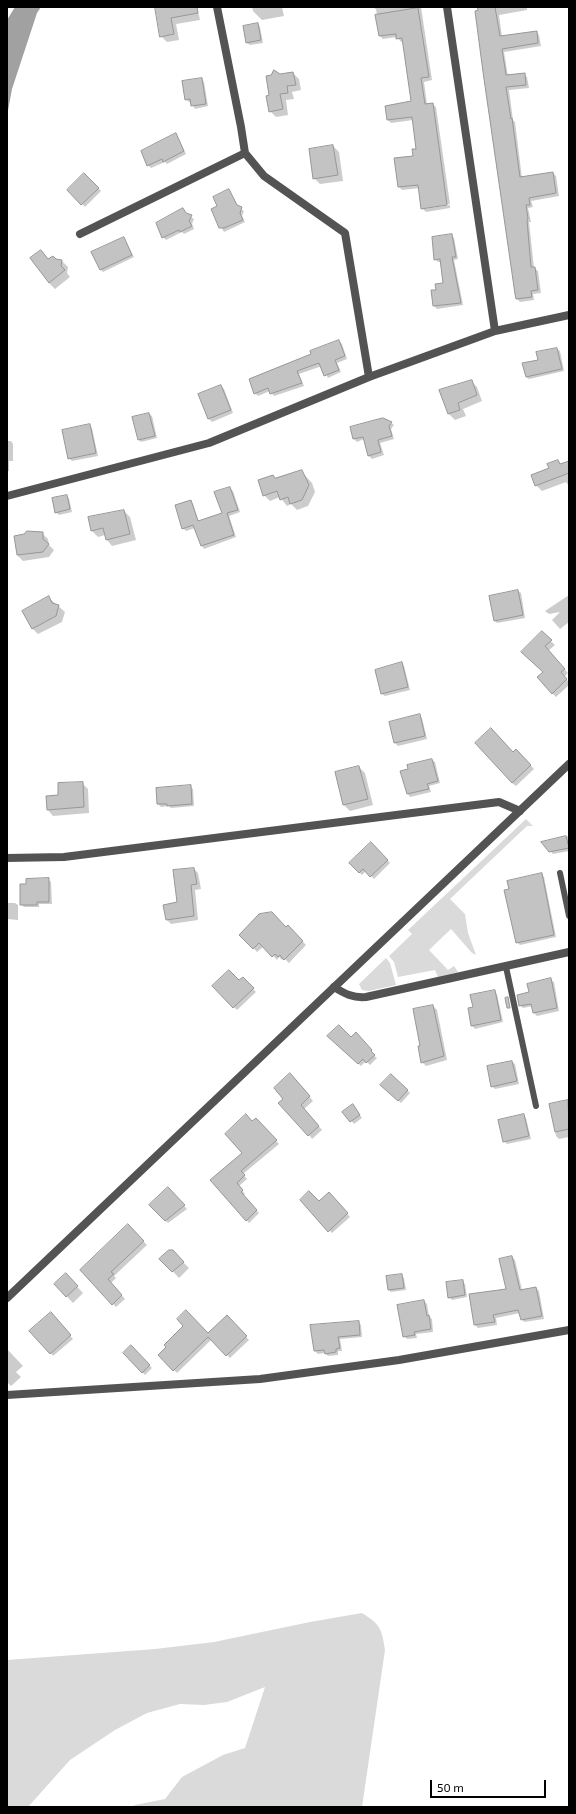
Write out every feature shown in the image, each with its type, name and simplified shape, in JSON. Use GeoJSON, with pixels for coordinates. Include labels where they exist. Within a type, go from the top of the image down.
{"type":"FeatureCollection","features":[{"type":"Feature","properties":{"kind":"street"},"geometry":{"type":"LineString","coordinates":[[217,7],[245,154],[264,176],[345,232],[369,377]]}},
{"type":"Feature","properties":{"kind":"street"},"geometry":{"type":"LineString","coordinates":[[447,7],[495,331]]}},
{"type":"Feature","properties":{"kind":"street"},"geometry":{"type":"LineString","coordinates":[[80,234],[245,154]]}},
{"type":"Feature","properties":{"kind":"street"},"geometry":{"type":"LineString","coordinates":[[7,496],[209,444],[369,377],[495,331],[569,315]]}},
{"type":"Feature","properties":{"kind":"street"},"geometry":{"type":"LineString","coordinates":[[7,1298],[569,764]]}},
{"type":"Feature","properties":{"kind":"street"},"geometry":{"type":"LineString","coordinates":[[7,858],[64,857],[499,802],[520,811]]}},
{"type":"Feature","properties":{"kind":"street"},"geometry":{"type":"LineString","coordinates":[[334,987],[345,994],[357,998],[366,997],[569,952]]}},
{"type":"Feature","properties":{"kind":"street"},"geometry":{"type":"LineString","coordinates":[[7,1395],[260,1378],[399,1360],[569,1330]]}},
{"type":"Feature","properties":{"kind":"lane"},"geometry":{"type":"LineString","coordinates":[[560,873],[569,916]]}},
{"type":"Feature","properties":{"kind":"lane"},"geometry":{"type":"LineString","coordinates":[[506,967],[536,1106]]}},
{"type":"Feature","properties":{"kind":"shaded area"},"geometry":{"type":"Polygon","coordinates":[[[15,7],[41,7],[37,13],[12,89],[7,116],[7,20],[15,7]]]}},
{"type":"Feature","properties":{"kind":"shaded area"},"geometry":{"type":"Polygon","coordinates":[[[526,819],[533,826],[527,826],[450,899],[465,914],[468,933],[476,955],[472,953],[451,929],[429,950],[448,970],[454,966],[458,972],[438,977],[435,970],[398,977],[394,962],[389,956],[412,934],[408,930],[526,819]]]}},
{"type":"Feature","properties":{"kind":"shaded area"},"geometry":{"type":"Polygon","coordinates":[[[386,958],[390,963],[396,985],[369,991],[362,990],[359,984],[386,958]]]}},
{"type":"Feature","properties":{"kind":"shaded area"},"geometry":{"type":"Polygon","coordinates":[[[362,1613],[373,1620],[379,1628],[383,1637],[385,1650],[362,1807],[131,1807],[165,1799],[182,1777],[223,1755],[245,1748],[265,1687],[227,1702],[204,1705],[180,1704],[147,1713],[115,1730],[70,1760],[28,1807],[7,1807],[7,1660],[155,1649],[214,1642],[362,1613]]]}},
{"type":"Feature","properties":{"kind":"building"},"geometry":{"type":"Polygon","coordinates":[[[155,7],[197,7],[198,13],[171,18],[174,34],[160,37],[155,7]]]}},
{"type":"Feature","properties":{"kind":"building"},"geometry":{"type":"Polygon","coordinates":[[[477,7],[495,7],[500,36],[537,31],[538,43],[502,49],[506,75],[525,73],[526,85],[506,87],[520,177],[553,172],[556,193],[529,198],[530,205],[526,205],[531,267],[535,267],[538,290],[531,291],[532,297],[516,299],[515,294],[483,72],[475,11],[478,10],[477,7]]]}},
{"type":"Feature","properties":{"kind":"building"},"geometry":{"type":"Polygon","coordinates":[[[418,8],[429,77],[421,78],[425,104],[433,103],[447,205],[421,209],[418,185],[398,187],[394,158],[413,156],[412,149],[416,149],[412,117],[387,120],[385,106],[411,101],[402,38],[396,39],[396,34],[379,36],[375,15],[418,8]]]}},
{"type":"Feature","properties":{"kind":"building"},"geometry":{"type":"Polygon","coordinates":[[[258,23],[261,40],[246,43],[243,26],[258,23]]]}},
{"type":"Feature","properties":{"kind":"building"},"geometry":{"type":"Polygon","coordinates":[[[274,70],[280,74],[293,72],[296,85],[287,86],[288,93],[280,94],[283,109],[269,112],[266,96],[269,95],[266,76],[271,75],[274,70]]]}},
{"type":"Feature","properties":{"kind":"building"},"geometry":{"type":"Polygon","coordinates":[[[202,78],[206,104],[191,106],[190,99],[185,100],[182,81],[202,78]]]}},
{"type":"Feature","properties":{"kind":"building"},"geometry":{"type":"Polygon","coordinates":[[[176,133],[184,151],[163,162],[162,159],[147,166],[141,151],[176,133]]]}},
{"type":"Feature","properties":{"kind":"building"},"geometry":{"type":"Polygon","coordinates":[[[333,145],[338,175],[313,179],[309,149],[333,145]]]}},
{"type":"Feature","properties":{"kind":"building"},"geometry":{"type":"Polygon","coordinates":[[[84,173],[99,188],[81,205],[67,190],[84,173]]]}},
{"type":"Feature","properties":{"kind":"building"},"geometry":{"type":"Polygon","coordinates":[[[229,189],[237,205],[242,207],[240,213],[243,220],[224,228],[219,228],[211,209],[217,206],[213,197],[229,189]]]}},
{"type":"Feature","properties":{"kind":"building"},"geometry":{"type":"Polygon","coordinates":[[[183,208],[186,213],[192,215],[189,221],[192,226],[162,238],[156,223],[183,208]]]}},
{"type":"Feature","properties":{"kind":"building"},"geometry":{"type":"Polygon","coordinates":[[[452,234],[456,257],[452,257],[461,303],[433,306],[431,290],[436,290],[435,284],[443,283],[440,259],[434,260],[432,237],[452,234]]]}},
{"type":"Feature","properties":{"kind":"building"},"geometry":{"type":"Polygon","coordinates":[[[124,237],[132,255],[100,270],[91,252],[124,237]]]}},
{"type":"Feature","properties":{"kind":"building"},"geometry":{"type":"Polygon","coordinates":[[[41,250],[48,259],[53,256],[56,259],[62,260],[61,266],[65,270],[49,283],[30,258],[41,250]]]}},
{"type":"Feature","properties":{"kind":"building"},"geometry":{"type":"Polygon","coordinates":[[[339,340],[345,356],[335,360],[339,370],[324,376],[319,363],[297,371],[302,383],[270,394],[268,388],[254,394],[249,379],[311,354],[310,351],[339,340]]]}},
{"type":"Feature","properties":{"kind":"building"},"geometry":{"type":"Polygon","coordinates":[[[557,348],[562,369],[526,377],[522,363],[538,360],[536,352],[557,348]]]}},
{"type":"Feature","properties":{"kind":"building"},"geometry":{"type":"Polygon","coordinates":[[[472,380],[477,395],[458,403],[460,410],[448,414],[439,390],[472,380]]]}},
{"type":"Feature","properties":{"kind":"building"},"geometry":{"type":"Polygon","coordinates":[[[221,385],[231,410],[208,419],[198,394],[221,385]]]}},
{"type":"Feature","properties":{"kind":"building"},"geometry":{"type":"Polygon","coordinates":[[[149,413],[155,436],[138,440],[132,417],[149,413]]]}},
{"type":"Feature","properties":{"kind":"building"},"geometry":{"type":"Polygon","coordinates":[[[383,418],[392,422],[389,426],[392,436],[378,440],[381,452],[368,456],[363,437],[353,439],[350,427],[383,418]]]}},
{"type":"Feature","properties":{"kind":"building"},"geometry":{"type":"Polygon","coordinates":[[[90,424],[96,453],[68,459],[62,430],[90,424]]]}},
{"type":"Feature","properties":{"kind":"building"},"geometry":{"type":"Polygon","coordinates":[[[558,460],[560,464],[569,461],[569,473],[535,486],[531,475],[549,468],[547,464],[558,460]]]}},
{"type":"Feature","properties":{"kind":"building"},"geometry":{"type":"Polygon","coordinates":[[[302,470],[309,485],[302,500],[290,504],[288,497],[280,500],[277,491],[263,496],[258,480],[273,475],[275,478],[302,470]]]}},
{"type":"Feature","properties":{"kind":"building"},"geometry":{"type":"Polygon","coordinates":[[[230,487],[238,510],[227,513],[234,535],[201,546],[193,525],[182,529],[175,505],[191,500],[198,521],[222,513],[214,492],[230,487]]]}},
{"type":"Feature","properties":{"kind":"building"},"geometry":{"type":"Polygon","coordinates":[[[67,495],[70,509],[55,513],[52,498],[67,495]]]}},
{"type":"Feature","properties":{"kind":"building"},"geometry":{"type":"Polygon","coordinates":[[[124,510],[130,534],[106,540],[103,528],[91,531],[88,517],[124,510]]]}},
{"type":"Feature","properties":{"kind":"building"},"geometry":{"type":"Polygon","coordinates":[[[27,531],[43,532],[43,539],[49,544],[43,552],[17,555],[14,536],[24,534],[27,531]]]}},
{"type":"Feature","properties":{"kind":"building"},"geometry":{"type":"Polygon","coordinates":[[[518,590],[523,615],[494,621],[489,596],[518,590]]]}},
{"type":"Feature","properties":{"kind":"building"},"geometry":{"type":"Polygon","coordinates":[[[49,596],[52,603],[59,605],[56,616],[32,629],[22,611],[49,596]]]}},
{"type":"Feature","properties":{"kind":"building"},"geometry":{"type":"Polygon","coordinates":[[[542,631],[552,640],[545,646],[565,669],[561,672],[567,679],[552,694],[537,677],[543,672],[521,652],[542,631]]]}},
{"type":"Feature","properties":{"kind":"building"},"geometry":{"type":"Polygon","coordinates":[[[402,662],[408,687],[381,694],[375,670],[402,662]]]}},
{"type":"Feature","properties":{"kind":"building"},"geometry":{"type":"Polygon","coordinates":[[[420,714],[425,736],[394,743],[389,722],[420,714]]]}},
{"type":"Feature","properties":{"kind":"building"},"geometry":{"type":"Polygon","coordinates":[[[491,728],[513,752],[516,749],[531,765],[512,783],[475,743],[491,728]]]}},
{"type":"Feature","properties":{"kind":"building"},"geometry":{"type":"Polygon","coordinates":[[[432,759],[438,781],[427,784],[429,789],[407,794],[400,771],[408,769],[407,765],[432,759]]]}},
{"type":"Feature","properties":{"kind":"building"},"geometry":{"type":"Polygon","coordinates":[[[359,766],[368,799],[343,805],[335,772],[359,766]]]}},
{"type":"Feature","properties":{"kind":"building"},"geometry":{"type":"Polygon","coordinates":[[[83,782],[84,807],[47,810],[46,796],[58,795],[58,783],[83,782]]]}},
{"type":"Feature","properties":{"kind":"building"},"geometry":{"type":"Polygon","coordinates":[[[191,785],[192,804],[167,806],[167,804],[157,804],[156,788],[191,785]]]}},
{"type":"Feature","properties":{"kind":"building"},"geometry":{"type":"Polygon","coordinates":[[[566,836],[569,848],[549,852],[541,842],[566,836]]]}},
{"type":"Feature","properties":{"kind":"building"},"geometry":{"type":"Polygon","coordinates":[[[371,842],[388,860],[370,877],[363,869],[359,873],[349,863],[371,842]]]}},
{"type":"Feature","properties":{"kind":"building"},"geometry":{"type":"Polygon","coordinates":[[[194,868],[197,884],[191,885],[194,916],[166,920],[163,905],[177,902],[173,870],[194,868]]]}},
{"type":"Feature","properties":{"kind":"building"},"geometry":{"type":"Polygon","coordinates":[[[542,873],[554,935],[516,943],[504,890],[509,889],[507,881],[542,873]]]}},
{"type":"Feature","properties":{"kind":"building"},"geometry":{"type":"Polygon","coordinates":[[[49,878],[49,902],[37,902],[37,905],[20,905],[20,884],[26,884],[26,879],[49,878]]]}},
{"type":"Feature","properties":{"kind":"building"},"geometry":{"type":"Polygon","coordinates":[[[272,912],[286,927],[288,925],[303,941],[284,960],[280,955],[278,957],[275,954],[272,957],[259,943],[253,949],[239,935],[259,914],[272,912]]]}},
{"type":"Feature","properties":{"kind":"building"},"geometry":{"type":"Polygon","coordinates":[[[229,970],[239,980],[243,977],[254,988],[233,1008],[212,986],[229,970]]]}},
{"type":"Feature","properties":{"kind":"building"},"geometry":{"type":"Polygon","coordinates":[[[551,978],[557,1008],[533,1013],[531,1004],[519,1006],[517,995],[529,992],[527,984],[551,978]]]}},
{"type":"Feature","properties":{"kind":"building"},"geometry":{"type":"Polygon","coordinates":[[[495,990],[501,1020],[471,1026],[468,1008],[473,1007],[470,995],[495,990]]]}},
{"type":"Feature","properties":{"kind":"building"},"geometry":{"type":"Polygon","coordinates":[[[508,997],[510,1008],[507,1008],[505,998],[508,997]]]}},
{"type":"Feature","properties":{"kind":"building"},"geometry":{"type":"Polygon","coordinates":[[[433,1005],[444,1056],[421,1063],[418,1046],[420,1046],[413,1009],[433,1005]]]}},
{"type":"Feature","properties":{"kind":"building"},"geometry":{"type":"Polygon","coordinates":[[[339,1025],[351,1037],[356,1032],[375,1055],[366,1063],[363,1059],[358,1064],[327,1036],[339,1025]]]}},
{"type":"Feature","properties":{"kind":"building"},"geometry":{"type":"Polygon","coordinates":[[[512,1061],[517,1081],[491,1087],[487,1066],[512,1061]]]}},
{"type":"Feature","properties":{"kind":"building"},"geometry":{"type":"Polygon","coordinates":[[[290,1073],[310,1096],[301,1105],[319,1126],[308,1136],[278,1103],[283,1099],[274,1088],[290,1073]]]}},
{"type":"Feature","properties":{"kind":"building"},"geometry":{"type":"Polygon","coordinates":[[[391,1074],[408,1090],[398,1101],[380,1085],[391,1074]]]}},
{"type":"Feature","properties":{"kind":"building"},"geometry":{"type":"Polygon","coordinates":[[[568,1100],[569,1129],[555,1132],[549,1104],[568,1100]]]}},
{"type":"Feature","properties":{"kind":"building"},"geometry":{"type":"Polygon","coordinates":[[[353,1104],[360,1115],[350,1122],[342,1112],[353,1104]]]}},
{"type":"Feature","properties":{"kind":"building"},"geometry":{"type":"Polygon","coordinates":[[[246,1114],[252,1121],[256,1118],[277,1140],[241,1171],[245,1175],[237,1183],[243,1190],[241,1192],[257,1210],[246,1221],[210,1180],[242,1153],[225,1134],[246,1114]]]}},
{"type":"Feature","properties":{"kind":"building"},"geometry":{"type":"Polygon","coordinates":[[[524,1114],[529,1136],[503,1142],[498,1120],[524,1114]]]}},
{"type":"Feature","properties":{"kind":"building"},"geometry":{"type":"Polygon","coordinates":[[[168,1187],[185,1205],[165,1221],[149,1205],[168,1187]]]}},
{"type":"Feature","properties":{"kind":"building"},"geometry":{"type":"Polygon","coordinates":[[[309,1191],[319,1201],[329,1192],[348,1213],[328,1232],[300,1200],[309,1191]]]}},
{"type":"Feature","properties":{"kind":"building"},"geometry":{"type":"Polygon","coordinates":[[[128,1224],[144,1241],[111,1272],[114,1274],[108,1279],[122,1295],[112,1305],[80,1270],[128,1224]]]}},
{"type":"Feature","properties":{"kind":"building"},"geometry":{"type":"Polygon","coordinates":[[[169,1250],[173,1250],[184,1262],[172,1272],[159,1259],[169,1250]]]}},
{"type":"Feature","properties":{"kind":"building"},"geometry":{"type":"Polygon","coordinates":[[[512,1256],[520,1290],[536,1287],[542,1316],[521,1320],[518,1310],[493,1315],[495,1322],[474,1325],[469,1294],[506,1289],[499,1259],[512,1256]]]}},
{"type":"Feature","properties":{"kind":"building"},"geometry":{"type":"Polygon","coordinates":[[[66,1273],[78,1286],[66,1297],[54,1284],[66,1273]]]}},
{"type":"Feature","properties":{"kind":"building"},"geometry":{"type":"Polygon","coordinates":[[[402,1274],[404,1288],[388,1290],[386,1276],[402,1274]]]}},
{"type":"Feature","properties":{"kind":"building"},"geometry":{"type":"Polygon","coordinates":[[[463,1280],[465,1295],[448,1298],[446,1282],[463,1280]]]}},
{"type":"Feature","properties":{"kind":"building"},"geometry":{"type":"Polygon","coordinates":[[[424,1300],[427,1316],[429,1315],[431,1329],[414,1332],[415,1335],[403,1337],[397,1305],[424,1300]]]}},
{"type":"Feature","properties":{"kind":"building"},"geometry":{"type":"Polygon","coordinates":[[[186,1310],[208,1333],[227,1315],[247,1336],[226,1356],[208,1337],[173,1371],[158,1355],[166,1347],[164,1345],[183,1326],[177,1319],[186,1310]]]}},
{"type":"Feature","properties":{"kind":"building"},"geometry":{"type":"Polygon","coordinates":[[[51,1312],[71,1335],[50,1354],[29,1331],[51,1312]]]}},
{"type":"Feature","properties":{"kind":"building"},"geometry":{"type":"Polygon","coordinates":[[[359,1321],[360,1335],[338,1337],[340,1348],[336,1349],[336,1352],[325,1354],[324,1350],[314,1351],[310,1325],[359,1321]]]}},
{"type":"Feature","properties":{"kind":"building"},"geometry":{"type":"Polygon","coordinates":[[[131,1345],[150,1365],[142,1373],[123,1353],[131,1345]]]}}]}
